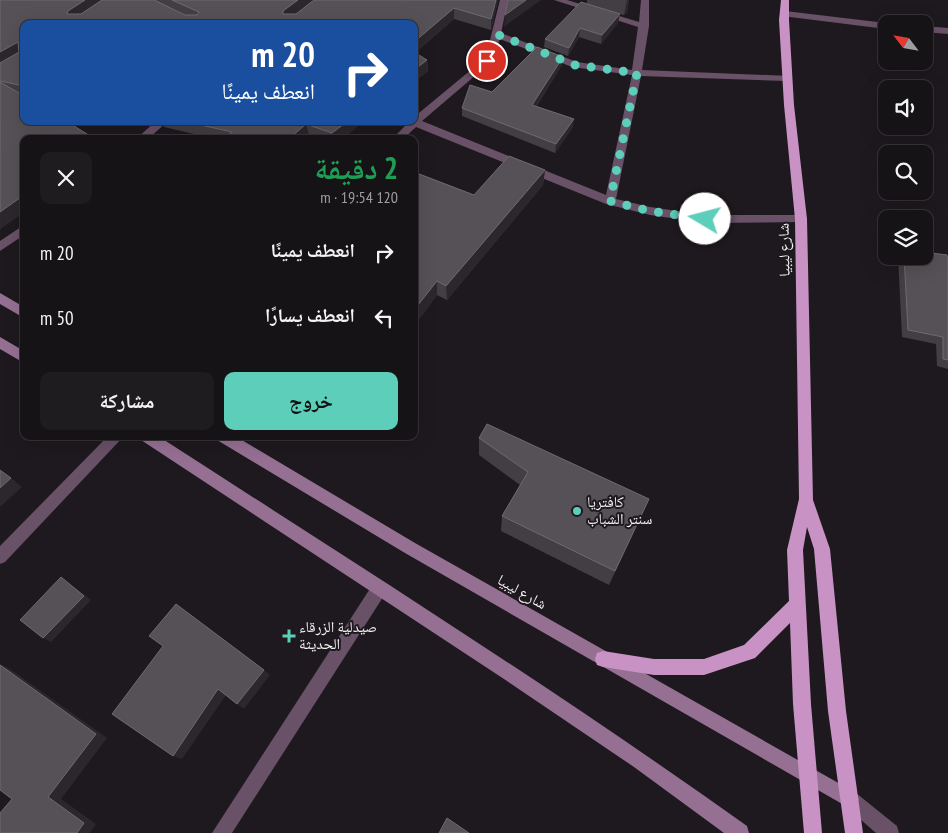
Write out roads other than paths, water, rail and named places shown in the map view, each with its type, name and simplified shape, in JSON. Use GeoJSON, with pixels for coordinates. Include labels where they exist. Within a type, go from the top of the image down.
{"type":"FeatureCollection","features":[{"type":"Feature","properties":{"kind":"highway","name":"شارع ليبيا"},"geometry":{"type":"LineString","coordinates":[[785,0],[787,78],[801,219],[806,499],[795,550],[807,776],[813,833]]}},
{"type":"Feature","properties":{"kind":"highway","name":"شارع ليبيا"},"geometry":{"type":"LineString","coordinates":[[806,499],[822,549],[837,710],[854,833]]}},
{"type":"Feature","properties":{"kind":"highway"},"geometry":{"type":"LineString","coordinates":[[603,659],[654,667],[704,666],[749,652],[798,604]]}},
{"type":"Feature","properties":{"kind":"main road"},"geometry":{"type":"LineString","coordinates":[[0,298],[20,310]]}},
{"type":"Feature","properties":{"kind":"main road"},"geometry":{"type":"LineString","coordinates":[[0,342],[20,355]]}},
{"type":"Feature","properties":{"kind":"main road"},"geometry":{"type":"LineString","coordinates":[[152,440],[442,631],[513,675],[608,739],[740,833]]}},
{"type":"Feature","properties":{"kind":"main road","name":"شارع ليبيا"},"geometry":{"type":"LineString","coordinates":[[229,440],[603,659],[850,799]]}},
{"type":"Feature","properties":{"kind":"street"},"geometry":{"type":"LineString","coordinates":[[418,118],[481,68],[493,48],[504,0]]}},
{"type":"Feature","properties":{"kind":"street"},"geometry":{"type":"LineString","coordinates":[[558,0],[644,26]]}},
{"type":"Feature","properties":{"kind":"street"},"geometry":{"type":"LineString","coordinates":[[610,201],[637,73],[644,26],[645,0]]}},
{"type":"Feature","properties":{"kind":"street"},"geometry":{"type":"LineString","coordinates":[[785,14],[878,25]]}},
{"type":"Feature","properties":{"kind":"street"},"geometry":{"type":"LineString","coordinates":[[933,30],[948,31]]}},
{"type":"Feature","properties":{"kind":"street"},"geometry":{"type":"LineString","coordinates":[[496,34],[575,65],[637,73],[787,78]]}},
{"type":"Feature","properties":{"kind":"street"},"geometry":{"type":"LineString","coordinates":[[418,124],[509,162],[610,201],[650,211],[705,219],[801,219]]}},
{"type":"Feature","properties":{"kind":"street"},"geometry":{"type":"LineString","coordinates":[[146,135],[159,125]]}},
{"type":"Feature","properties":{"kind":"street"},"geometry":{"type":"LineString","coordinates":[[401,135],[411,125]]}},
{"type":"Feature","properties":{"kind":"street"},"geometry":{"type":"LineString","coordinates":[[0,247],[20,232]]}},
{"type":"Feature","properties":{"kind":"street"},"geometry":{"type":"LineString","coordinates":[[0,557],[113,440]]}},
{"type":"Feature","properties":{"kind":"street"},"geometry":{"type":"LineString","coordinates":[[221,833],[380,589]]}},
{"type":"Feature","properties":{"kind":"street"},"geometry":{"type":"LineString","coordinates":[[850,799],[890,833]]}},
{"type":"Feature","properties":{"kind":"place","name":"كافتريا سنتر الشباب"},"geometry":{"type":"Point","coordinates":[577,511]}},
{"type":"Feature","properties":{"kind":"place","name":"صيدلية الزرقاء الحديثة"},"geometry":{"type":"Point","coordinates":[289,636]}}]}
